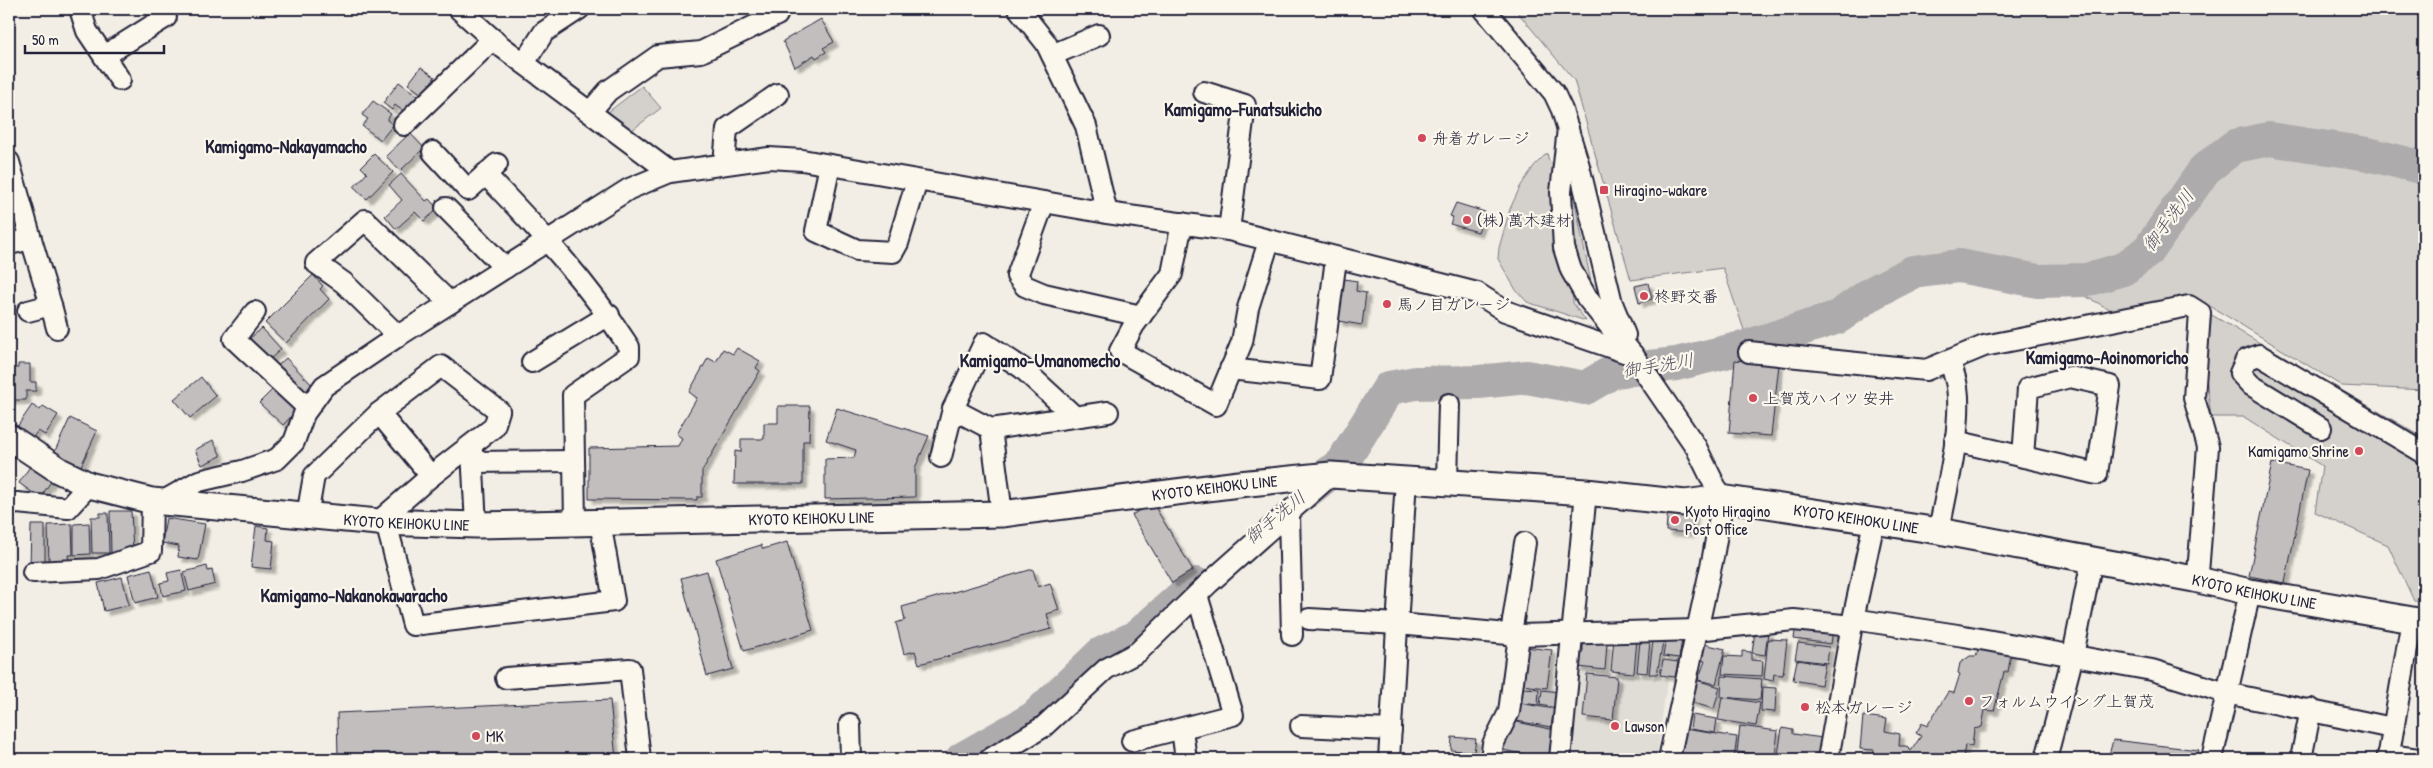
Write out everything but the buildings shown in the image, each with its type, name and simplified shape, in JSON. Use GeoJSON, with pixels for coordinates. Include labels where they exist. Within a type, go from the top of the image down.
{"type":"FeatureCollection","features":[{"type":"Feature","properties":{"kind":"main road","name":"KYOTO KEIHOKU LINE"},"geometry":{"type":"LineString","coordinates":[[9,437],[60,471],[89,484],[157,502],[382,522],[476,525],[1002,514],[1239,484],[1331,476],[1447,481],[1586,492],[1685,503],[1721,498],[1939,531],[2194,579],[2250,592],[2418,621]]}},
{"type":"Feature","properties":{"kind":"street"},"geometry":{"type":"LineString","coordinates":[[80,9],[87,31],[120,80]]}},
{"type":"Feature","properties":{"kind":"street"},"geometry":{"type":"LineString","coordinates":[[459,9],[524,64],[670,172]]}},
{"type":"Feature","properties":{"kind":"street"},"geometry":{"type":"LineString","coordinates":[[524,64],[544,32],[579,9]]}},
{"type":"Feature","properties":{"kind":"street"},"geometry":{"type":"LineString","coordinates":[[1020,9],[1046,43],[1086,126],[1107,213]]}},
{"type":"Feature","properties":{"kind":"street"},"geometry":{"type":"LineString","coordinates":[[1484,9],[1554,93],[1568,128],[1612,303],[1633,355]]}},
{"type":"Feature","properties":{"kind":"street"},"geometry":{"type":"LineString","coordinates":[[590,112],[608,91],[658,56],[701,52],[777,15]]}},
{"type":"Feature","properties":{"kind":"street"},"geometry":{"type":"LineString","coordinates":[[104,56],[166,17]]}},
{"type":"Feature","properties":{"kind":"street"},"geometry":{"type":"LineString","coordinates":[[1052,55],[1100,35]]}},
{"type":"Feature","properties":{"kind":"street"},"geometry":{"type":"LineString","coordinates":[[404,125],[493,39]]}},
{"type":"Feature","properties":{"kind":"street"},"geometry":{"type":"LineString","coordinates":[[1204,92],[1246,105],[1229,230]]}},
{"type":"Feature","properties":{"kind":"street"},"geometry":{"type":"LineString","coordinates":[[724,164],[727,129],[778,94]]}},
{"type":"Feature","properties":{"kind":"street"},"geometry":{"type":"LineString","coordinates":[[1568,128],[1560,192],[1564,248],[1571,270],[1587,298],[1633,355],[1696,447],[1721,498],[1716,540],[1670,759]]}},
{"type":"Feature","properties":{"kind":"street"},"geometry":{"type":"LineString","coordinates":[[433,152],[468,190],[491,169],[587,285],[629,347],[629,356],[572,396],[575,523]]}},
{"type":"Feature","properties":{"kind":"street"},"geometry":{"type":"LineString","coordinates":[[33,572],[99,569],[151,551],[157,502],[199,481],[242,471],[277,459],[294,442],[308,408],[324,386],[398,336],[629,189],[670,172],[724,164],[769,158],[802,160],[1107,213],[1229,230],[1336,259],[1476,293],[1505,311],[1633,355]]}},
{"type":"Feature","properties":{"kind":"street"},"geometry":{"type":"LineString","coordinates":[[9,162],[57,328]]}},
{"type":"Feature","properties":{"kind":"street"},"geometry":{"type":"LineString","coordinates":[[830,165],[816,232],[857,250],[893,252],[898,243],[917,181]]}},
{"type":"Feature","properties":{"kind":"street"},"geometry":{"type":"LineString","coordinates":[[1044,202],[1017,276],[1025,286],[1044,294],[1141,316]]}},
{"type":"Feature","properties":{"kind":"street"},"geometry":{"type":"LineString","coordinates":[[446,208],[505,268]]}},
{"type":"Feature","properties":{"kind":"street"},"geometry":{"type":"LineString","coordinates":[[398,336],[344,283],[316,262],[365,220],[450,303]]}},
{"type":"Feature","properties":{"kind":"street"},"geometry":{"type":"LineString","coordinates":[[1182,223],[1172,274],[1141,316],[1120,351],[1216,405],[1242,342],[1248,308],[1269,241]]}},
{"type":"Feature","properties":{"kind":"street"},"geometry":{"type":"LineString","coordinates":[[9,244],[31,239]]}},
{"type":"Feature","properties":{"kind":"street"},"geometry":{"type":"LineString","coordinates":[[1230,369],[1320,379],[1336,259]]}},
{"type":"Feature","properties":{"kind":"street"},"geometry":{"type":"LineString","coordinates":[[28,311],[51,305]]}},
{"type":"Feature","properties":{"kind":"street"},"geometry":{"type":"LineString","coordinates":[[1750,352],[1926,370],[1984,346],[2189,306],[2200,313],[2194,398],[2208,447],[2198,573],[2194,579]]}},
{"type":"Feature","properties":{"kind":"street"},"geometry":{"type":"LineString","coordinates":[[255,312],[234,339],[308,408]]}},
{"type":"Feature","properties":{"kind":"street"},"geometry":{"type":"LineString","coordinates":[[532,362],[609,316]]}},
{"type":"Feature","properties":{"kind":"street"},"geometry":{"type":"LineString","coordinates":[[941,457],[953,409],[984,343],[1022,368],[1073,415]]}},
{"type":"Feature","properties":{"kind":"street"},"geometry":{"type":"LineString","coordinates":[[2321,428],[2251,385],[2240,373],[2246,360],[2258,355],[2424,454]]}},
{"type":"Feature","properties":{"kind":"street"},"geometry":{"type":"LineString","coordinates":[[1939,531],[1955,441],[1958,388],[1950,361]]}},
{"type":"Feature","properties":{"kind":"street"},"geometry":{"type":"LineString","coordinates":[[307,516],[314,476],[379,413],[441,366],[499,410],[494,427],[472,453],[430,476],[382,522],[413,625],[614,601],[600,522]]}},
{"type":"Feature","properties":{"kind":"street"},"geometry":{"type":"LineString","coordinates":[[1955,441],[2097,474],[2110,386],[2070,377],[2028,388],[2023,456]]}},
{"type":"Feature","properties":{"kind":"street"},"geometry":{"type":"LineString","coordinates":[[1447,481],[1449,404]]}},
{"type":"Feature","properties":{"kind":"street"},"geometry":{"type":"LineString","coordinates":[[953,409],[991,429],[1073,415],[1108,412]]}},
{"type":"Feature","properties":{"kind":"street"},"geometry":{"type":"LineString","coordinates":[[379,413],[430,476]]}},
{"type":"Feature","properties":{"kind":"street"},"geometry":{"type":"LineString","coordinates":[[991,429],[1002,514]]}},
{"type":"Feature","properties":{"kind":"street"},"geometry":{"type":"LineString","coordinates":[[472,453],[574,461]]}},
{"type":"Feature","properties":{"kind":"street"},"geometry":{"type":"LineString","coordinates":[[472,453],[476,525]]}},
{"type":"Feature","properties":{"kind":"street"},"geometry":{"type":"LineString","coordinates":[[990,759],[1043,727],[1106,669],[1138,652],[1197,595],[1331,476]]}},
{"type":"Feature","properties":{"kind":"street"},"geometry":{"type":"LineString","coordinates":[[1389,759],[1406,479]]}},
{"type":"Feature","properties":{"kind":"street"},"geometry":{"type":"LineString","coordinates":[[9,505],[17,503],[68,508],[89,484]]}},
{"type":"Feature","properties":{"kind":"street"},"geometry":{"type":"LineString","coordinates":[[1560,759],[1586,492]]}},
{"type":"Feature","properties":{"kind":"street"},"geometry":{"type":"LineString","coordinates":[[1288,515],[1292,635]]}},
{"type":"Feature","properties":{"kind":"street"},"geometry":{"type":"LineString","coordinates":[[1828,759],[1852,623],[1874,522]]}},
{"type":"Feature","properties":{"kind":"street"},"geometry":{"type":"LineString","coordinates":[[1491,759],[1493,744],[1509,712],[1525,543]]}},
{"type":"Feature","properties":{"kind":"street"},"geometry":{"type":"LineString","coordinates":[[2046,759],[2073,655],[2092,560]]}},
{"type":"Feature","properties":{"kind":"street"},"geometry":{"type":"LineString","coordinates":[[2212,759],[2250,592]]}},
{"type":"Feature","properties":{"kind":"street"},"geometry":{"type":"LineString","coordinates":[[1132,741],[1182,730],[1234,715],[1197,595]]}},
{"type":"Feature","properties":{"kind":"street"},"geometry":{"type":"LineString","coordinates":[[1308,620],[1398,624],[1515,635],[1696,630],[1794,620],[1852,623],[1964,636],[2152,670],[2226,693],[2311,709],[2392,728]]}},
{"type":"Feature","properties":{"kind":"street"},"geometry":{"type":"LineString","coordinates":[[2418,621],[2392,728],[2388,757],[2418,759]]}},
{"type":"Feature","properties":{"kind":"street"},"geometry":{"type":"LineString","coordinates":[[506,678],[630,669],[640,759]]}},
{"type":"Feature","properties":{"kind":"street"},"geometry":{"type":"LineString","coordinates":[[2301,759],[2311,709]]}},
{"type":"Feature","properties":{"kind":"street"},"geometry":{"type":"LineString","coordinates":[[850,724],[851,759]]}},
{"type":"Feature","properties":{"kind":"street"},"geometry":{"type":"LineString","coordinates":[[1301,726],[1391,730]]}},
{"type":"Feature","properties":{"kind":"street"},"geometry":{"type":"LineString","coordinates":[[1182,730],[1186,759]]}},
{"type":"Feature","properties":{"kind":"shaded area"},"geometry":{"type":"Polygon","coordinates":[[[1515,9],[2424,9],[2424,390],[2342,386],[2205,303],[2191,299],[2120,315],[2041,272],[1942,261],[1892,275],[1829,314],[1746,336],[1723,268],[1631,280],[1574,80],[1515,9]]]}},
{"type":"Feature","properties":{"kind":"shaded area"},"geometry":{"type":"Polygon","coordinates":[[[642,86],[661,108],[623,137],[599,119],[642,86]]]}},
{"type":"Feature","properties":{"kind":"shaded area"},"geometry":{"type":"Polygon","coordinates":[[[1547,153],[1549,161],[1554,165],[1551,199],[1555,203],[1571,280],[1573,303],[1586,321],[1527,302],[1516,290],[1498,259],[1499,248],[1510,209],[1520,187],[1534,166],[1547,153]]]}},
{"type":"Feature","properties":{"kind":"shaded area"},"geometry":{"type":"Polygon","coordinates":[[[1570,178],[1593,292],[1574,257],[1570,178]]]}},
{"type":"Feature","properties":{"kind":"shaded area","name":"Kamigamo Shrine"},"geometry":{"type":"Polygon","coordinates":[[[2210,314],[2424,438],[2424,602],[2414,601],[2388,545],[2315,512],[2322,466],[2244,417],[2211,417],[2206,377],[2210,314]]]}},
{"type":"Feature","properties":{"kind":"shaded area","name":"Lawson"},"geometry":{"type":"Polygon","coordinates":[[[1574,669],[1669,679],[1658,750],[1653,759],[1570,759],[1574,669]]]}},
{"type":"Feature","properties":{"kind":"waterway","name":"御手洗川"},"geometry":{"type":"LineString","coordinates":[[1306,492],[1342,463],[1389,388],[1416,383],[1479,382],[1527,377],[1585,388],[1614,371],[1676,364],[1746,347],[1838,317],[1872,293],[1913,272],[1959,266],[2038,281],[2086,280],[2123,269],[2148,251],[2205,169],[2235,146],[2269,139],[2368,154],[2424,168]]}},
{"type":"Feature","properties":{"kind":"waterway","name":"御手洗川"},"geometry":{"type":"LineString","coordinates":[[962,759],[1034,718],[1101,654],[1138,636],[1196,584]]}},
{"type":"Feature","properties":{"kind":"place","name":"舟着ガレージ"},"geometry":{"type":"Point","coordinates":[1422,138]}},
{"type":"Feature","properties":{"kind":"place","name":"Hiragino-wakare"},"geometry":{"type":"Point","coordinates":[1604,190]}},
{"type":"Feature","properties":{"kind":"place","name":"(株) 萬木建材"},"geometry":{"type":"Point","coordinates":[1467,220]}},
{"type":"Feature","properties":{"kind":"place","name":"柊野交番"},"geometry":{"type":"Point","coordinates":[1644,296]}},
{"type":"Feature","properties":{"kind":"place","name":"馬ノ目ガレージ"},"geometry":{"type":"Point","coordinates":[1387,304]}},
{"type":"Feature","properties":{"kind":"place","name":"上賀茂ハイツ 安井"},"geometry":{"type":"Point","coordinates":[1753,398]}},
{"type":"Feature","properties":{"kind":"place","name":"Kamigamo Shrine"},"geometry":{"type":"Point","coordinates":[2359,451]}},
{"type":"Feature","properties":{"kind":"place","name":"Kyoto Hiragino Post Office"},"geometry":{"type":"Point","coordinates":[1675,520]}},
{"type":"Feature","properties":{"kind":"place","name":"フォルムウイング上賀茂"},"geometry":{"type":"Point","coordinates":[1969,701]}},
{"type":"Feature","properties":{"kind":"place","name":"松本ガレージ"},"geometry":{"type":"Point","coordinates":[1805,707]}},
{"type":"Feature","properties":{"kind":"place","name":"Lawson"},"geometry":{"type":"Point","coordinates":[1615,726]}},
{"type":"Feature","properties":{"kind":"place","name":"MK"},"geometry":{"type":"Point","coordinates":[476,736]}},
{"type":"Feature","properties":{"kind":"district","name":"Kamigamo-Funatsukicho"},"geometry":{"type":"Point","coordinates":[1243,109]}},
{"type":"Feature","properties":{"kind":"district","name":"Kamigamo-Nakayamacho"},"geometry":{"type":"Point","coordinates":[286,146]}},
{"type":"Feature","properties":{"kind":"district","name":"Kamigamo-Aoinomoricho"},"geometry":{"type":"Point","coordinates":[2107,357]}},
{"type":"Feature","properties":{"kind":"district","name":"Kamigamo-Umanomecho"},"geometry":{"type":"Point","coordinates":[1040,360]}},
{"type":"Feature","properties":{"kind":"district","name":"Kamigamo-Nakanokawaracho"},"geometry":{"type":"Point","coordinates":[354,595]}}]}
